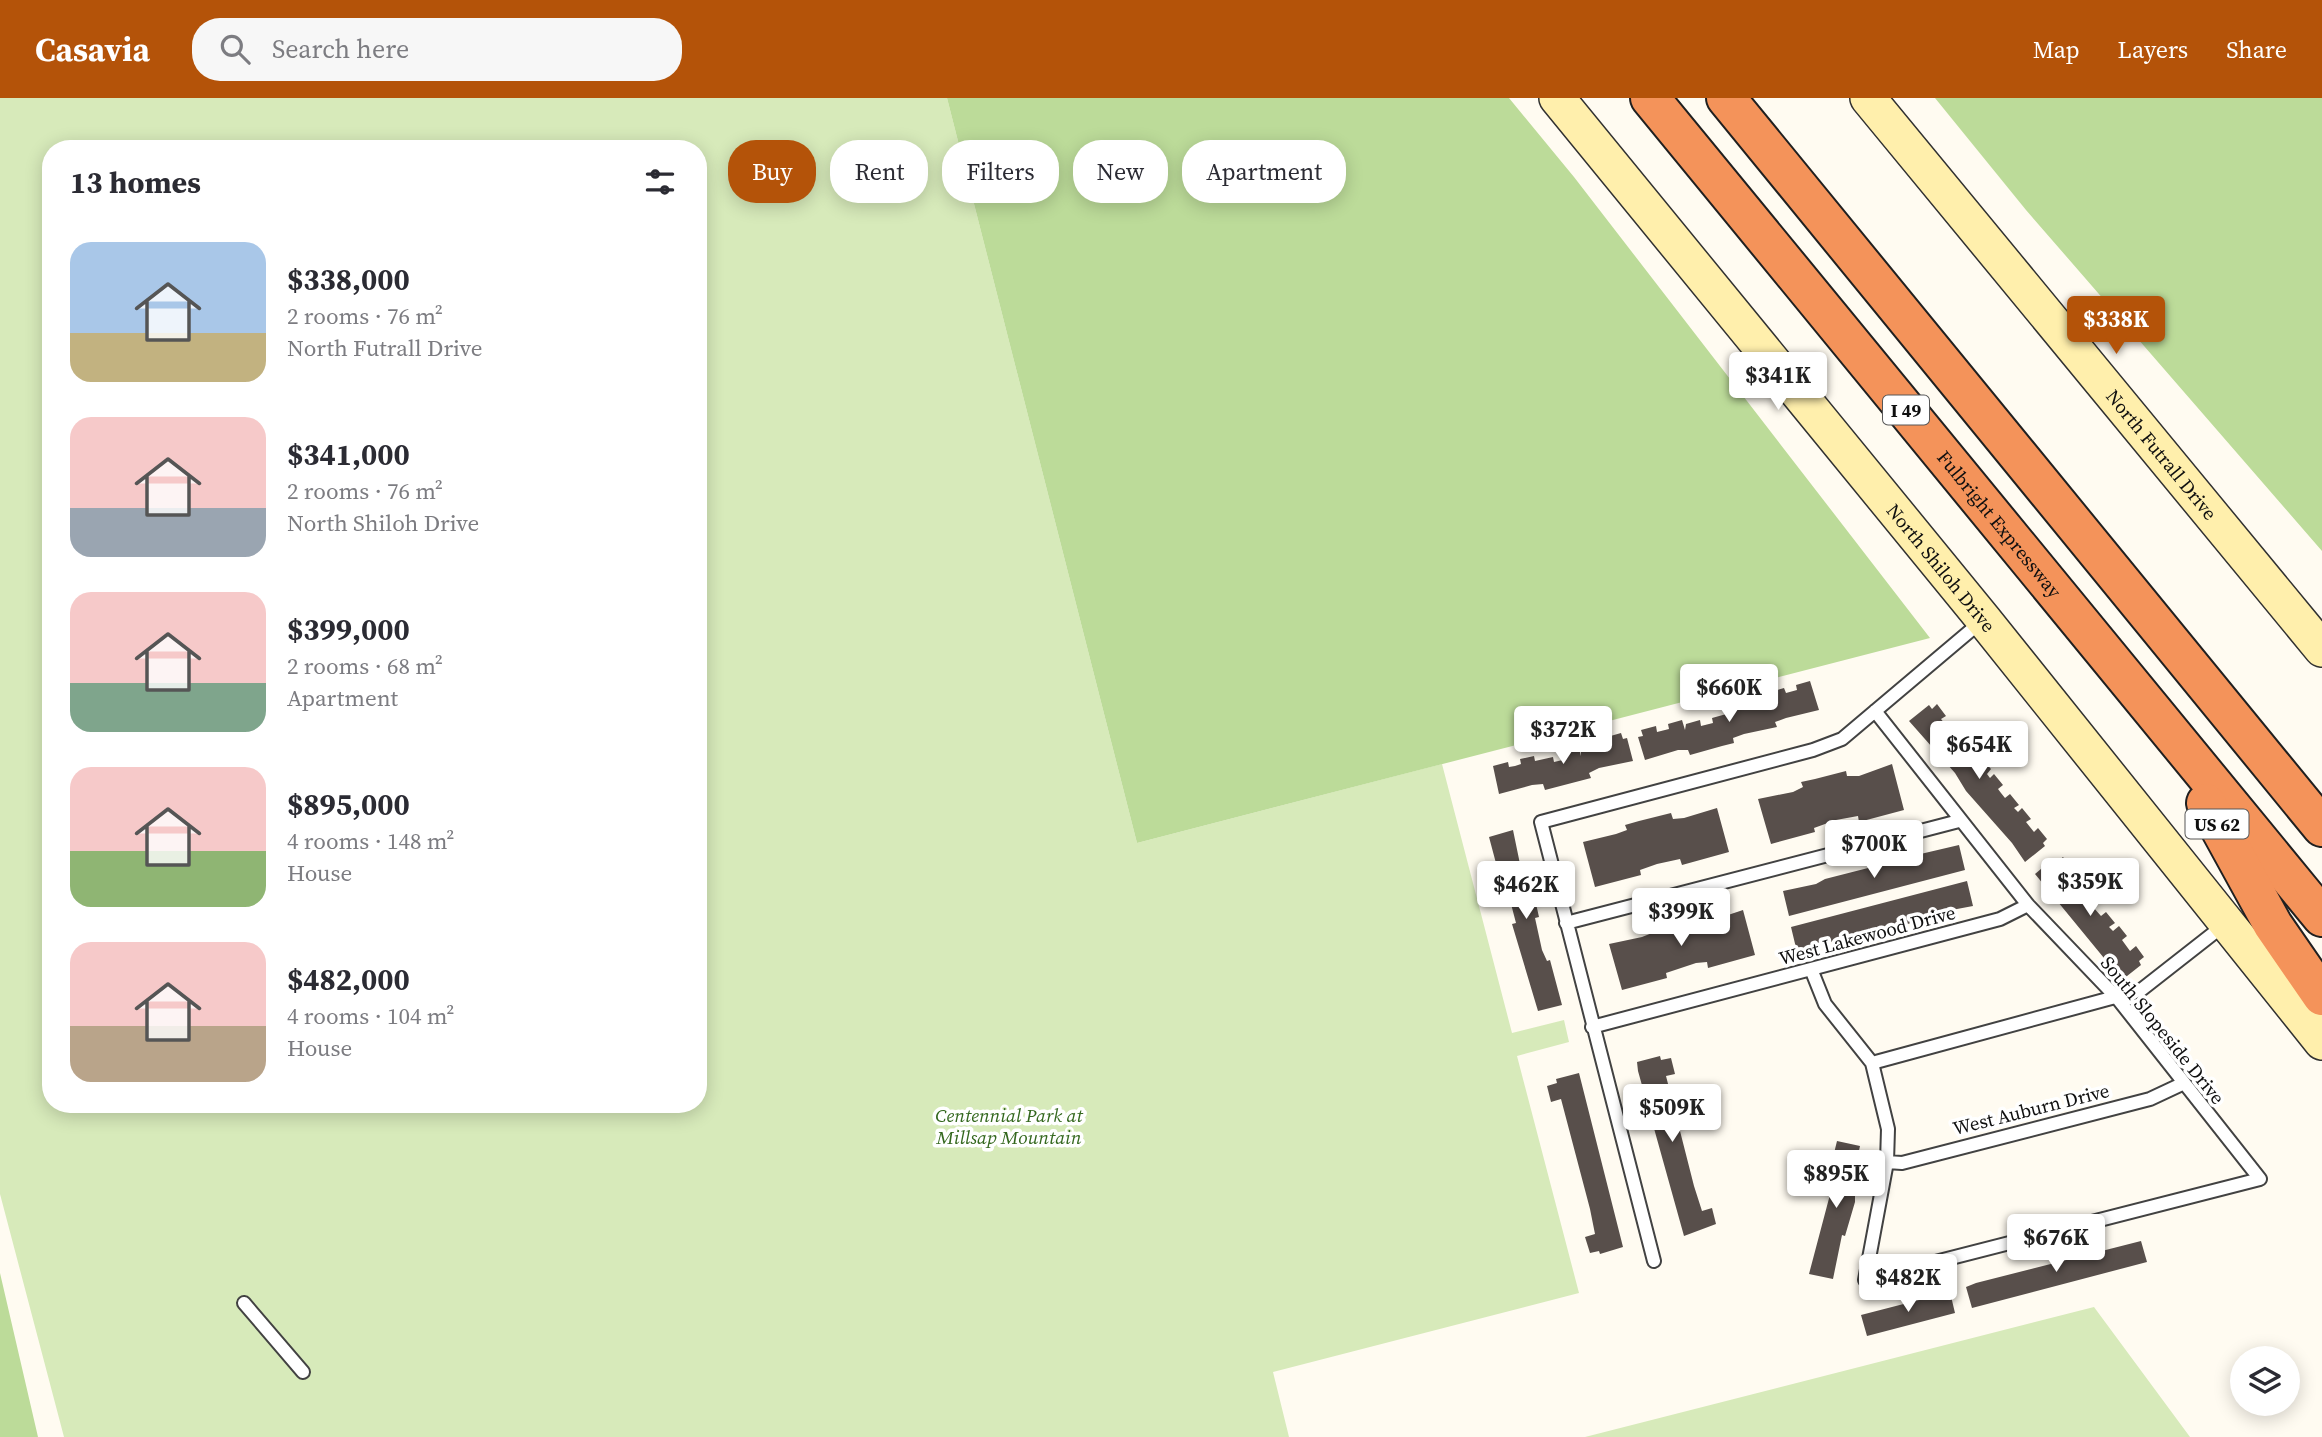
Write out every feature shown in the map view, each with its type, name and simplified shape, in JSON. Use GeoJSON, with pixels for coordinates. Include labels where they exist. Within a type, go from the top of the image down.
{"type":"FeatureCollection","features":[{"type":"Feature","properties":{"kind":"highway","name":"Fulbright Expressway"},"geometry":{"type":"LineString","coordinates":[[1650,98],[2322,917]]}},
{"type":"Feature","properties":{"kind":"highway"},"geometry":{"type":"LineString","coordinates":[[1726,98],[2322,827]]}},
{"type":"Feature","properties":{"kind":"highway","name":"US 62"},"geometry":{"type":"LineString","coordinates":[[2161,723],[2273,925],[2322,996]]}},
{"type":"Feature","properties":{"kind":"main road","name":"North Shiloh Drive"},"geometry":{"type":"LineString","coordinates":[[1557,98],[1984,620],[2322,1042]]}},
{"type":"Feature","properties":{"kind":"main road","name":"North Futrall Drive"},"geometry":{"type":"LineString","coordinates":[[1868,98],[2322,649]]}},
{"type":"Feature","properties":{"kind":"lane"},"geometry":{"type":"LineString","coordinates":[[1654,1261],[1541,822],[1813,750],[1842,739],[1984,620]]}},
{"type":"Feature","properties":{"kind":"lane","name":"South Slopeside Drive"},"geometry":{"type":"LineString","coordinates":[[1875,711],[1959,821],[2028,905],[2118,999],[2182,1084],[2260,1179],[1866,1280],[1887,1162]]}},
{"type":"Feature","properties":{"kind":"lane"},"geometry":{"type":"LineString","coordinates":[[1566,923],[1959,821]]}},
{"type":"Feature","properties":{"kind":"lane","name":"West Lakewood Drive"},"geometry":{"type":"LineString","coordinates":[[1592,1027],[2000,919],[2028,905]]}},
{"type":"Feature","properties":{"kind":"lane"},"geometry":{"type":"LineString","coordinates":[[1871,1063],[2118,999],[2141,990],[2226,923]]}},
{"type":"Feature","properties":{"kind":"lane"},"geometry":{"type":"LineString","coordinates":[[1811,969],[1825,1004],[1871,1063],[1888,1129],[1887,1162]]}},
{"type":"Feature","properties":{"kind":"lane","name":"West Auburn Drive"},"geometry":{"type":"LineString","coordinates":[[1887,1162],[1902,1163],[2150,1098],[2182,1084]]}},
{"type":"Feature","properties":{"kind":"lane"},"geometry":{"type":"LineString","coordinates":[[244,1303],[303,1372]]}},
{"type":"Feature","properties":{"kind":"green space","name":"Centennial Park at Millsap Mountain"},"geometry":{"type":"Polygon","coordinates":[[[0,98],[947,98],[958,140],[942,140],[942,203],[974,203],[1137,843],[1442,764],[1512,1033],[1564,1020],[1569,1042],[1517,1056],[1579,1293],[1273,1372],[1289,1437],[64,1437],[0,1194],[0,98]]]}},
{"type":"Feature","properties":{"kind":"green space"},"geometry":{"type":"Polygon","coordinates":[[[947,98],[1509,98],[1574,177],[1930,638],[1137,843],[974,203],[1059,203],[1059,140],[958,140],[947,98]]]}},
{"type":"Feature","properties":{"kind":"green space"},"geometry":{"type":"Polygon","coordinates":[[[1935,98],[2322,98],[2322,551],[2026,210],[1935,98]]]}},
{"type":"Feature","properties":{"kind":"green space"},"geometry":{"type":"Polygon","coordinates":[[[0,1273],[38,1437],[0,1437],[0,1273]]]}},
{"type":"Feature","properties":{"kind":"green space"},"geometry":{"type":"Polygon","coordinates":[[[2094,1307],[2190,1437],[1585,1437],[2094,1307]]]}},
{"type":"Feature","properties":{"kind":"building"},"geometry":{"type":"Polygon","coordinates":[[[1810,681],[1819,710],[1775,722],[1777,727],[1733,738],[1734,743],[1690,755],[1688,750],[1678,750],[1645,760],[1638,737],[1643,736],[1641,730],[1656,726],[1657,732],[1669,729],[1668,724],[1682,720],[1685,730],[1686,724],[1700,720],[1701,726],[1713,723],[1712,718],[1730,713],[1728,708],[1742,704],[1744,710],[1755,707],[1754,702],[1771,697],[1770,692],[1784,688],[1786,693],[1797,690],[1796,685],[1810,681]]]}},
{"type":"Feature","properties":{"kind":"building"},"geometry":{"type":"Polygon","coordinates":[[[1937,704],[1946,716],[1941,719],[1949,729],[1954,725],[1963,735],[1958,739],[1966,739],[1975,750],[1970,754],[1978,762],[1982,759],[1991,769],[1987,774],[1990,778],[1994,774],[2003,785],[1998,789],[2005,798],[2010,794],[2019,805],[2014,808],[2018,812],[2022,808],[2031,819],[2026,822],[2034,832],[2038,828],[2047,839],[2043,843],[2045,846],[2025,862],[2012,843],[1966,791],[1955,773],[1909,721],[1929,705],[1932,709],[1937,704]]]}},
{"type":"Feature","properties":{"kind":"building"},"geometry":{"type":"Polygon","coordinates":[[[1621,733],[1623,739],[1627,738],[1633,761],[1599,768],[1589,773],[1591,778],[1545,790],[1543,784],[1499,794],[1493,766],[1508,762],[1509,767],[1515,766],[1521,764],[1520,759],[1534,756],[1535,761],[1553,757],[1554,762],[1567,759],[1565,753],[1579,749],[1581,756],[1581,743],[1595,740],[1596,746],[1610,742],[1607,737],[1621,733]]]}},
{"type":"Feature","properties":{"kind":"building"},"geometry":{"type":"Polygon","coordinates":[[[1892,764],[1904,810],[1859,822],[1858,816],[1836,820],[1814,828],[1815,832],[1771,844],[1758,799],[1793,792],[1803,787],[1801,782],[1846,771],[1847,776],[1859,776],[1892,764]]]}},
{"type":"Feature","properties":{"kind":"building"},"geometry":{"type":"Polygon","coordinates":[[[1717,808],[1729,852],[1682,865],[1680,859],[1657,864],[1640,870],[1641,875],[1595,887],[1583,842],[1627,830],[1625,825],[1639,821],[1671,813],[1673,819],[1684,818],[1717,808]]]}},
{"type":"Feature","properties":{"kind":"building"},"geometry":{"type":"Polygon","coordinates":[[[1513,830],[1520,864],[1525,875],[1529,874],[1532,886],[1539,917],[1535,918],[1542,950],[1547,961],[1550,960],[1562,1005],[1538,1011],[1512,924],[1516,923],[1505,881],[1501,882],[1489,837],[1513,830]]]}},
{"type":"Feature","properties":{"kind":"building"},"geometry":{"type":"Polygon","coordinates":[[[1959,845],[1965,870],[1789,916],[1783,891],[1872,867],[1902,863],[1912,856],[1959,845]]]}},
{"type":"Feature","properties":{"kind":"building"},"geometry":{"type":"Polygon","coordinates":[[[2063,857],[2071,868],[2065,872],[2073,882],[2079,877],[2088,888],[2082,892],[2085,896],[2090,893],[2098,903],[2093,907],[2101,916],[2106,912],[2115,923],[2109,927],[2113,931],[2119,926],[2127,936],[2122,940],[2130,951],[2136,946],[2144,957],[2139,961],[2141,965],[2122,980],[2035,874],[2054,858],[2057,862],[2063,857]]]}},
{"type":"Feature","properties":{"kind":"building"},"geometry":{"type":"Polygon","coordinates":[[[1967,881],[1973,906],[1941,912],[1930,918],[1885,930],[1873,929],[1797,952],[1791,927],[1967,881]]]}},
{"type":"Feature","properties":{"kind":"building"},"geometry":{"type":"Polygon","coordinates":[[[1743,910],[1755,955],[1708,968],[1707,962],[1696,963],[1666,973],[1667,978],[1622,990],[1609,944],[1642,937],[1652,933],[1651,928],[1665,924],[1698,916],[1700,921],[1710,921],[1743,910]]]}},
{"type":"Feature","properties":{"kind":"building"},"geometry":{"type":"Polygon","coordinates":[[[1660,1056],[1661,1060],[1671,1058],[1675,1074],[1666,1076],[1694,1186],[1702,1211],[1712,1208],[1716,1224],[1684,1236],[1638,1071],[1637,1062],[1660,1056]]]}},
{"type":"Feature","properties":{"kind":"building"},"geometry":{"type":"Polygon","coordinates":[[[1579,1073],[1623,1247],[1600,1254],[1599,1251],[1590,1253],[1585,1237],[1595,1234],[1561,1099],[1551,1102],[1547,1086],[1557,1083],[1556,1079],[1579,1073]]]}},
{"type":"Feature","properties":{"kind":"building"},"geometry":{"type":"Polygon","coordinates":[[[1837,1141],[1860,1146],[1851,1189],[1855,1191],[1855,1202],[1845,1236],[1842,1235],[1833,1279],[1809,1274],[1832,1187],[1826,1186],[1837,1141]]]}},
{"type":"Feature","properties":{"kind":"building"},"geometry":{"type":"Polygon","coordinates":[[[2141,1241],[2147,1262],[1972,1308],[1966,1287],[1976,1283],[2141,1241]]]}},
{"type":"Feature","properties":{"kind":"building"},"geometry":{"type":"Polygon","coordinates":[[[1950,1292],[1955,1313],[1867,1336],[1861,1315],[1950,1292]]]}}]}
